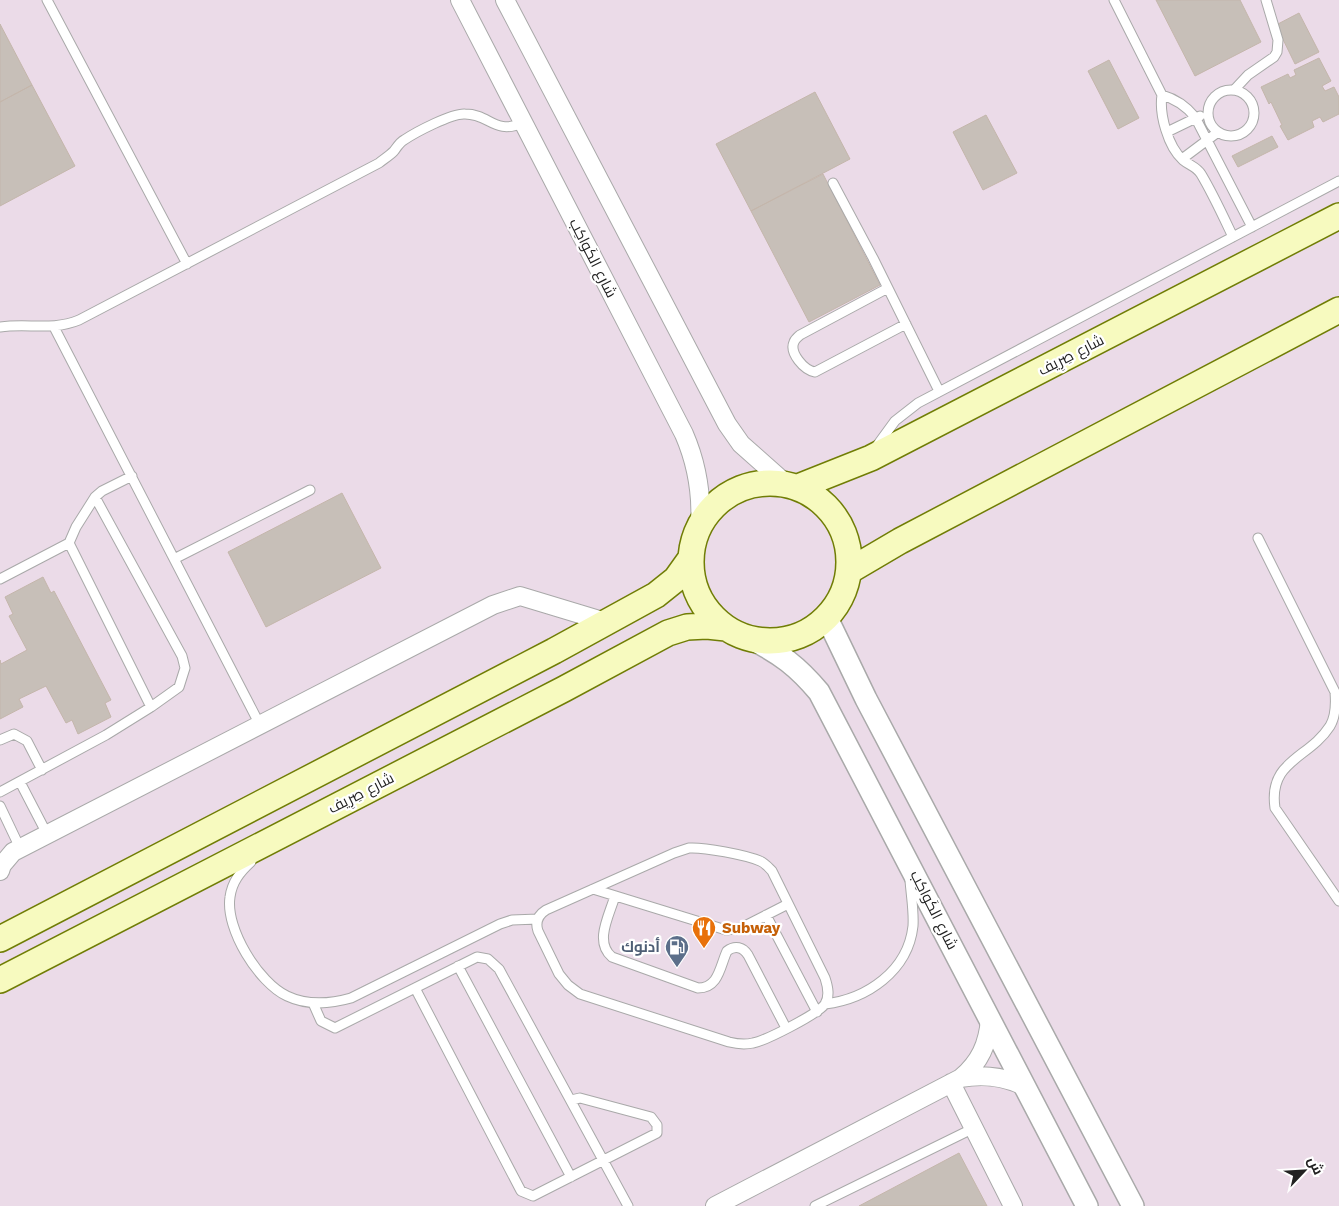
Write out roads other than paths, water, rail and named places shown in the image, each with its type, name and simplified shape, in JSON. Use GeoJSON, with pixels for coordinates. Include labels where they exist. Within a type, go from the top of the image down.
{"type":"FeatureCollection","features":[{"type":"Feature","properties":{"kind":"main road","name":"شارع صِرِيف"},"geometry":{"type":"LineString","coordinates":[[792,485],[871,458],[1339,216]]}},
{"type":"Feature","properties":{"kind":"main road"},"geometry":{"type":"LineString","coordinates":[[850,571],[900,541],[1339,310]]}},
{"type":"Feature","properties":{"kind":"main road"},"geometry":{"type":"LineString","coordinates":[[768,482],[792,485],[817,497],[832,512],[840,524],[849,550],[850,571],[846,588],[838,604],[827,618],[811,631],[792,639],[771,642],[751,639],[726,628],[714,618],[704,605],[696,590],[692,575],[691,558],[694,541],[700,525],[709,511],[721,499],[735,490],[751,484],[768,482]]}},
{"type":"Feature","properties":{"kind":"main road"},"geometry":{"type":"LineString","coordinates":[[0,939],[656,595],[676,579],[691,558]]}},
{"type":"Feature","properties":{"kind":"main road","name":"شارع صِرِيف"},"geometry":{"type":"LineString","coordinates":[[0,980],[556,694],[668,633],[687,627],[707,626],[726,628]]}},
{"type":"Feature","properties":{"kind":"street","name":"شارع الكَواكِب"},"geometry":{"type":"LineString","coordinates":[[460,0],[688,443],[697,469],[700,487],[700,525]]}},
{"type":"Feature","properties":{"kind":"street"},"geometry":{"type":"LineString","coordinates":[[505,0],[726,424],[741,444],[792,485]]}},
{"type":"Feature","properties":{"kind":"street"},"geometry":{"type":"LineString","coordinates":[[0,871],[2,865],[13,852],[20,848],[493,604],[520,596],[606,622]]}},
{"type":"Feature","properties":{"kind":"street"},"geometry":{"type":"LineString","coordinates":[[827,618],[866,700],[1133,1206]]}},
{"type":"Feature","properties":{"kind":"street","name":"شارع الكَواكِب"},"geometry":{"type":"LineString","coordinates":[[751,639],[771,648],[789,660],[819,692],[1087,1206]]}},
{"type":"Feature","properties":{"kind":"street"},"geometry":{"type":"LineString","coordinates":[[717,1206],[956,1080],[977,1062],[983,1052],[990,1019]]}},
{"type":"Feature","properties":{"kind":"street"},"geometry":{"type":"LineString","coordinates":[[956,1080],[983,1075],[994,1076],[1026,1087]]}},
{"type":"Feature","properties":{"kind":"street"},"geometry":{"type":"LineString","coordinates":[[956,1080],[974,1128],[1013,1206]]}},
{"type":"Feature","properties":{"kind":"lane"},"geometry":{"type":"LineString","coordinates":[[47,0],[187,264]]}},
{"type":"Feature","properties":{"kind":"lane"},"geometry":{"type":"LineString","coordinates":[[1114,0],[1162,95],[1161,110],[1167,132],[1182,159],[1200,172],[1233,237]]}},
{"type":"Feature","properties":{"kind":"lane"},"geometry":{"type":"LineString","coordinates":[[1234,90],[1248,75],[1274,57],[1277,52],[1278,40],[1266,0]]}},
{"type":"Feature","properties":{"kind":"lane"},"geometry":{"type":"LineString","coordinates":[[1227,90],[1234,90],[1247,97],[1252,103],[1253,118],[1245,130],[1231,136],[1218,132],[1208,116],[1210,104],[1214,97],[1227,90]]}},
{"type":"Feature","properties":{"kind":"lane"},"geometry":{"type":"LineString","coordinates":[[1162,95],[1177,100],[1195,117],[1252,227]]}},
{"type":"Feature","properties":{"kind":"lane"},"geometry":{"type":"LineString","coordinates":[[0,327],[24,325],[54,327],[67,325],[79,320],[379,163],[392,153],[403,140],[449,117],[457,114],[474,115],[496,126],[505,128],[515,127],[524,123]]}},
{"type":"Feature","properties":{"kind":"lane"},"geometry":{"type":"LineString","coordinates":[[1167,132],[1195,117],[1208,116]]}},
{"type":"Feature","properties":{"kind":"lane"},"geometry":{"type":"LineString","coordinates":[[1182,159],[1218,132]]}},
{"type":"Feature","properties":{"kind":"lane"},"geometry":{"type":"LineString","coordinates":[[871,458],[877,445],[895,421],[918,403],[1339,181]]}},
{"type":"Feature","properties":{"kind":"lane"},"geometry":{"type":"LineString","coordinates":[[833,183],[888,288],[939,392]]}},
{"type":"Feature","properties":{"kind":"lane"},"geometry":{"type":"LineString","coordinates":[[888,288],[800,335],[794,342],[793,350],[803,367],[815,372],[906,324]]}},
{"type":"Feature","properties":{"kind":"lane"},"geometry":{"type":"LineString","coordinates":[[54,327],[260,724]]}},
{"type":"Feature","properties":{"kind":"lane"},"geometry":{"type":"LineString","coordinates":[[0,579],[69,542],[95,497],[102,491],[132,476]]}},
{"type":"Feature","properties":{"kind":"lane"},"geometry":{"type":"LineString","coordinates":[[174,559],[310,490]]}},
{"type":"Feature","properties":{"kind":"lane"},"geometry":{"type":"LineString","coordinates":[[0,792],[106,736],[179,687],[185,668],[182,656],[95,497]]}},
{"type":"Feature","properties":{"kind":"lane"},"geometry":{"type":"LineString","coordinates":[[1258,538],[1335,692],[1336,709],[1330,726],[1284,769],[1276,780],[1273,794],[1275,808],[1339,901]]}},
{"type":"Feature","properties":{"kind":"lane"},"geometry":{"type":"LineString","coordinates":[[69,542],[151,707]]}},
{"type":"Feature","properties":{"kind":"lane"},"geometry":{"type":"LineString","coordinates":[[0,740],[14,734],[27,741],[42,770]]}},
{"type":"Feature","properties":{"kind":"lane"},"geometry":{"type":"LineString","coordinates":[[20,782],[47,834]]}},
{"type":"Feature","properties":{"kind":"lane"},"geometry":{"type":"LineString","coordinates":[[0,806],[20,848]]}},
{"type":"Feature","properties":{"kind":"lane"},"geometry":{"type":"LineString","coordinates":[[288,831],[241,871],[231,890],[230,915],[244,948],[263,977],[275,989],[287,996],[313,1003],[339,1002],[351,998],[500,924],[512,920],[538,919]]}},
{"type":"Feature","properties":{"kind":"lane"},"geometry":{"type":"LineString","coordinates":[[697,848],[762,862],[772,871],[825,978],[828,994],[825,1004],[817,1012],[760,1041],[741,1044],[729,1042],[580,994],[568,985],[559,974],[538,931],[538,919],[546,910],[674,853],[697,848]]}},
{"type":"Feature","properties":{"kind":"lane"},"geometry":{"type":"LineString","coordinates":[[825,1004],[851,997],[881,982],[894,971],[904,957],[910,941],[913,924],[909,862]]}},
{"type":"Feature","properties":{"kind":"lane"},"geometry":{"type":"LineString","coordinates":[[593,889],[726,930],[742,928],[788,904]]}},
{"type":"Feature","properties":{"kind":"lane"},"geometry":{"type":"LineString","coordinates":[[615,896],[602,938],[606,950],[612,957],[703,988],[716,979],[727,951],[736,947],[741,948],[748,955],[786,1028]]}},
{"type":"Feature","properties":{"kind":"lane"},"geometry":{"type":"LineString","coordinates":[[766,915],[817,1012]]}},
{"type":"Feature","properties":{"kind":"lane"},"geometry":{"type":"LineString","coordinates":[[313,1003],[321,1021],[335,1028],[478,956],[488,959],[499,969],[628,1206]]}},
{"type":"Feature","properties":{"kind":"lane"},"geometry":{"type":"LineString","coordinates":[[458,966],[570,1177]]}},
{"type":"Feature","properties":{"kind":"lane"},"geometry":{"type":"LineString","coordinates":[[415,988],[521,1191],[533,1196],[657,1133],[657,1125],[651,1117],[580,1098],[571,1100]]}},
{"type":"Feature","properties":{"kind":"lane"},"geometry":{"type":"LineString","coordinates":[[815,1206],[974,1128]]}},
{"type":"Feature","properties":{"kind":"place","name":"Subway"},"geometry":{"type":"Point","coordinates":[704,949]}},
{"type":"Feature","properties":{"kind":"place","name":"أدنوك"},"geometry":{"type":"Point","coordinates":[677,968]}}]}
